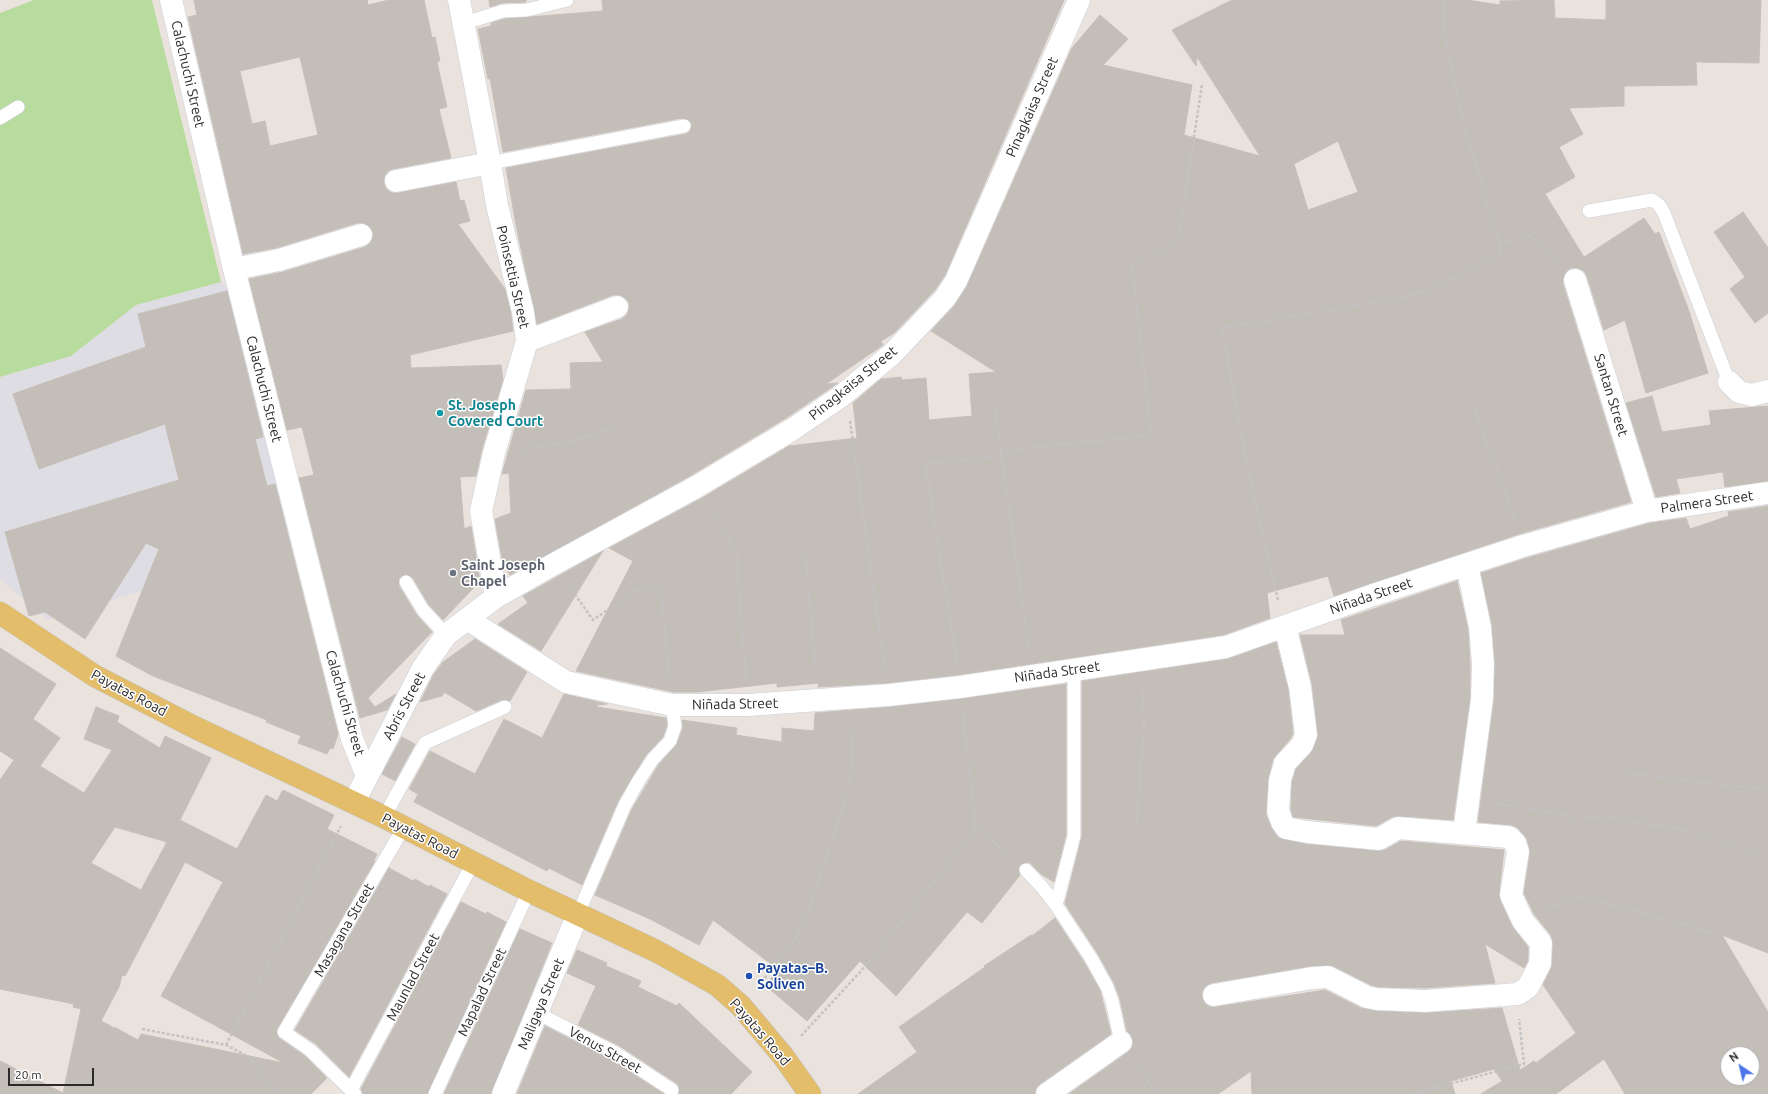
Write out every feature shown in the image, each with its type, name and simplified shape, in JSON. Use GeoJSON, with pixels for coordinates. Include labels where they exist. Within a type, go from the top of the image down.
{"type":"FeatureCollection","features":[{"type":"Feature","properties":{"kind":"main road","name":"Payatas Road"},"geometry":{"type":"LineString","coordinates":[[0,613],[95,676],[194,727],[354,802],[529,891],[656,951],[710,981],[741,1006],[783,1056],[810,1094]]}},
{"type":"Feature","properties":{"kind":"street","name":"Calachuchi Street"},"geometry":{"type":"LineString","coordinates":[[171,0],[234,269],[352,739],[367,776]]}},
{"type":"Feature","properties":{"kind":"street","name":"Poinsettia Street"},"geometry":{"type":"LineString","coordinates":[[459,0],[465,23],[496,205],[523,312],[527,341],[494,453],[481,511],[496,597]]}},
{"type":"Feature","properties":{"kind":"street","name":"Pinagkaisa Street"},"geometry":{"type":"LineString","coordinates":[[467,619],[496,597],[696,487],[793,429],[840,397],[892,354],[945,298],[956,281],[1079,0]]}},
{"type":"Feature","properties":{"kind":"street"},"geometry":{"type":"LineString","coordinates":[[396,181],[490,163]]}},
{"type":"Feature","properties":{"kind":"street"},"geometry":{"type":"LineString","coordinates":[[234,269],[279,260],[362,235]]}},
{"type":"Feature","properties":{"kind":"street","name":"Santan Street"},"geometry":{"type":"LineString","coordinates":[[1574,280],[1647,510]]}},
{"type":"Feature","properties":{"kind":"street"},"geometry":{"type":"LineString","coordinates":[[527,341],[617,307]]}},
{"type":"Feature","properties":{"kind":"street"},"geometry":{"type":"LineString","coordinates":[[1728,382],[1739,392],[1752,395],[1768,391]]}},
{"type":"Feature","properties":{"kind":"street","name":"Palmera Street"},"geometry":{"type":"LineString","coordinates":[[1647,510],[1768,493]]}},
{"type":"Feature","properties":{"kind":"street","name":"Niñada Street"},"geometry":{"type":"LineString","coordinates":[[467,619],[566,682],[672,704],[748,705],[889,696],[960,687],[1226,647],[1523,546],[1647,510]]}},
{"type":"Feature","properties":{"kind":"street"},"geometry":{"type":"LineString","coordinates":[[1464,832],[1482,698],[1484,664],[1480,627],[1467,565]]}},
{"type":"Feature","properties":{"kind":"street","name":"Abris Street"},"geometry":{"type":"LineString","coordinates":[[354,802],[423,668],[446,635],[467,619]]}},
{"type":"Feature","properties":{"kind":"street"},"geometry":{"type":"LineString","coordinates":[[1214,995],[1312,978],[1328,977],[1367,997],[1377,999],[1425,1001],[1518,994],[1528,987],[1540,964],[1541,943],[1523,921],[1511,895],[1518,851],[1515,843],[1509,837],[1464,832],[1398,828],[1379,839],[1307,832],[1286,828],[1278,811],[1280,780],[1285,763],[1302,745],[1306,735],[1300,687],[1285,626]]}},
{"type":"Feature","properties":{"kind":"street","name":"Maligaya Street"},"geometry":{"type":"LineString","coordinates":[[509,1092],[537,1014],[578,914]]}},
{"type":"Feature","properties":{"kind":"street"},"geometry":{"type":"LineString","coordinates":[[1047,1094],[1121,1042]]}},
{"type":"Feature","properties":{"kind":"lane"},"geometry":{"type":"LineString","coordinates":[[465,23],[503,11],[527,10],[567,0]]}},
{"type":"Feature","properties":{"kind":"lane"},"geometry":{"type":"LineString","coordinates":[[0,118],[18,107]]}},
{"type":"Feature","properties":{"kind":"lane"},"geometry":{"type":"LineString","coordinates":[[490,163],[684,126]]}},
{"type":"Feature","properties":{"kind":"lane"},"geometry":{"type":"LineString","coordinates":[[1589,210],[1652,200],[1659,205],[1728,382]]}},
{"type":"Feature","properties":{"kind":"lane"},"geometry":{"type":"LineString","coordinates":[[406,582],[423,610],[446,635]]}},
{"type":"Feature","properties":{"kind":"lane"},"geometry":{"type":"LineString","coordinates":[[1056,905],[1074,836],[1074,670]]}},
{"type":"Feature","properties":{"kind":"lane"},"geometry":{"type":"LineString","coordinates":[[578,914],[625,805],[639,780],[654,758],[670,741],[674,726],[672,704]]}},
{"type":"Feature","properties":{"kind":"lane"},"geometry":{"type":"LineString","coordinates":[[384,817],[424,743],[505,707]]}},
{"type":"Feature","properties":{"kind":"lane","name":"Masagana Street"},"geometry":{"type":"LineString","coordinates":[[353,1092],[310,1050],[284,1032],[404,827]]}},
{"type":"Feature","properties":{"kind":"lane","name":"Maunlad Street"},"geometry":{"type":"LineString","coordinates":[[353,1092],[473,862]]}},
{"type":"Feature","properties":{"kind":"lane"},"geometry":{"type":"LineString","coordinates":[[1026,870],[1056,905],[1091,958],[1107,987],[1117,1018],[1121,1042]]}},
{"type":"Feature","properties":{"kind":"lane","name":"Mapalad Street"},"geometry":{"type":"LineString","coordinates":[[435,1094],[529,891]]}},
{"type":"Feature","properties":{"kind":"lane","name":"Venus Street"},"geometry":{"type":"LineString","coordinates":[[537,1014],[608,1049],[672,1090]]}},
{"type":"Feature","properties":{"kind":"path"},"geometry":{"type":"LineString","coordinates":[[1285,626],[1250,480],[1222,328],[1396,298],[1422,292],[1500,256],[1501,244],[1482,186],[1459,105],[1444,31],[1444,0]]}},
{"type":"Feature","properties":{"kind":"path"},"geometry":{"type":"LineString","coordinates":[[1001,451],[1151,435],[1132,263],[1178,242],[1202,84]]}},
{"type":"Feature","properties":{"kind":"path"},"geometry":{"type":"LineString","coordinates":[[1501,244],[1530,236],[1574,280]]}},
{"type":"Feature","properties":{"kind":"path"},"geometry":{"type":"LineString","coordinates":[[840,397],[846,408],[853,438],[889,696]]}},
{"type":"Feature","properties":{"kind":"path"},"geometry":{"type":"LineString","coordinates":[[995,408],[1033,675]]}},
{"type":"Feature","properties":{"kind":"path"},"geometry":{"type":"LineString","coordinates":[[1475,408],[1523,546]]}},
{"type":"Feature","properties":{"kind":"path"},"geometry":{"type":"LineString","coordinates":[[494,453],[572,441],[618,427]]}},
{"type":"Feature","properties":{"kind":"path"},"geometry":{"type":"LineString","coordinates":[[1001,456],[925,464],[960,687],[976,827],[1026,870]]}},
{"type":"Feature","properties":{"kind":"path"},"geometry":{"type":"LineString","coordinates":[[696,487],[727,535],[736,554],[748,705]]}},
{"type":"Feature","properties":{"kind":"path"},"geometry":{"type":"LineString","coordinates":[[806,557],[818,701]]}},
{"type":"Feature","properties":{"kind":"path"},"geometry":{"type":"LineString","coordinates":[[554,564],[593,620],[632,593],[661,584],[672,704]]}},
{"type":"Feature","properties":{"kind":"path"},"geometry":{"type":"LineString","coordinates":[[1136,828],[1144,729],[1141,660]]}},
{"type":"Feature","properties":{"kind":"path"},"geometry":{"type":"LineString","coordinates":[[741,1006],[785,954],[795,939],[803,923],[828,855],[848,786],[853,758],[848,699]]}},
{"type":"Feature","properties":{"kind":"path"},"geometry":{"type":"LineString","coordinates":[[1627,773],[1768,789]]}},
{"type":"Feature","properties":{"kind":"path"},"geometry":{"type":"LineString","coordinates":[[1468,798],[1570,816],[1613,818],[1685,830],[1768,857]]}},
{"type":"Feature","properties":{"kind":"path"},"geometry":{"type":"LineString","coordinates":[[226,1045],[354,802]]}},
{"type":"Feature","properties":{"kind":"path"},"geometry":{"type":"LineString","coordinates":[[783,1056],[861,971],[917,903],[976,827]]}},
{"type":"Feature","properties":{"kind":"path"},"geometry":{"type":"LineString","coordinates":[[1523,921],[1575,896],[1615,905],[1713,933]]}},
{"type":"Feature","properties":{"kind":"path"},"geometry":{"type":"LineString","coordinates":[[1412,1094],[1524,1064],[1518,1014],[1528,987]]}},
{"type":"Feature","properties":{"kind":"path"},"geometry":{"type":"LineString","coordinates":[[142,1029],[226,1045],[249,1057],[278,1094]]}},
{"type":"Feature","properties":{"kind":"path"},"geometry":{"type":"LineString","coordinates":[[1121,1042],[1157,1094]]}},
{"type":"Feature","properties":{"kind":"shaded area"},"geometry":{"type":"Polygon","coordinates":[[[221,282],[235,298],[293,544],[48,620],[0,579],[0,377],[71,356],[136,305],[221,282]]]}},
{"type":"Feature","properties":{"kind":"green space"},"geometry":{"type":"Polygon","coordinates":[[[34,0],[152,0],[221,282],[136,305],[71,356],[0,377],[0,13],[34,0]]]}},
{"type":"Feature","properties":{"kind":"building"},"geometry":{"type":"Polygon","coordinates":[[[194,0],[367,0],[368,5],[389,0],[424,0],[432,38],[435,37],[440,61],[437,62],[447,107],[439,109],[451,158],[393,169],[388,171],[384,177],[384,184],[386,189],[392,193],[398,193],[456,182],[460,201],[464,200],[470,221],[458,224],[505,289],[511,314],[513,331],[410,355],[411,368],[501,365],[503,380],[482,449],[476,476],[460,477],[464,529],[471,526],[480,581],[443,620],[429,605],[413,578],[406,574],[399,578],[399,586],[416,614],[432,632],[368,698],[375,707],[396,694],[387,710],[360,718],[299,478],[314,475],[302,427],[287,430],[249,279],[283,272],[365,247],[370,243],[373,237],[373,232],[369,226],[363,223],[357,223],[276,248],[243,254],[188,17],[197,15],[194,0]],[[300,57],[240,71],[252,124],[265,121],[270,146],[318,135],[300,57]]]}},
{"type":"Feature","properties":{"kind":"building"},"geometry":{"type":"Polygon","coordinates":[[[489,0],[526,0],[526,2],[502,3],[490,7],[489,0]]]}},
{"type":"Feature","properties":{"kind":"building"},"geometry":{"type":"Polygon","coordinates":[[[602,0],[1064,0],[945,275],[935,290],[894,333],[881,341],[883,345],[826,384],[838,383],[786,418],[690,476],[510,575],[503,564],[495,519],[511,513],[509,473],[502,474],[526,390],[571,389],[570,363],[603,362],[585,332],[622,319],[627,315],[629,302],[619,295],[613,295],[537,324],[516,225],[506,168],[686,134],[689,132],[692,125],[690,121],[682,118],[503,152],[490,78],[488,79],[478,29],[491,26],[491,23],[504,19],[603,11],[602,0]]]}},
{"type":"Feature","properties":{"kind":"building"},"geometry":{"type":"Polygon","coordinates":[[[1232,0],[1467,0],[1500,5],[1500,1],[1554,0],[1555,18],[1606,20],[1606,0],[1761,0],[1759,63],[1696,62],[1697,85],[1624,86],[1624,106],[1569,108],[1583,134],[1559,147],[1575,177],[1545,194],[1584,257],[1644,218],[1655,234],[1659,232],[1689,311],[1708,373],[1646,393],[1625,320],[1604,330],[1587,276],[1584,271],[1577,268],[1571,268],[1566,272],[1563,278],[1563,284],[1631,502],[1519,534],[1334,596],[1328,576],[1267,593],[1270,618],[1223,635],[958,675],[888,683],[818,687],[819,683],[777,687],[777,683],[697,692],[673,692],[576,671],[633,561],[609,548],[702,498],[789,446],[857,438],[853,403],[881,379],[901,377],[902,380],[926,378],[929,420],[972,416],[969,374],[996,372],[931,331],[954,306],[967,286],[1072,48],[1100,15],[1128,39],[1103,65],[1192,85],[1184,135],[1260,156],[1197,57],[1196,66],[1172,30],[1232,0]],[[1338,141],[1294,164],[1308,210],[1358,192],[1338,141]]]}},
{"type":"Feature","properties":{"kind":"building"},"geometry":{"type":"Polygon","coordinates":[[[1743,212],[1768,248],[1768,313],[1755,323],[1730,289],[1745,277],[1714,232],[1743,212]]]}},
{"type":"Feature","properties":{"kind":"building"},"geometry":{"type":"Polygon","coordinates":[[[227,291],[263,437],[255,439],[267,486],[275,484],[338,734],[333,749],[330,748],[327,754],[298,743],[301,736],[266,722],[267,720],[153,676],[116,656],[159,549],[146,543],[85,639],[45,612],[29,616],[5,532],[179,480],[165,424],[39,469],[13,394],[146,347],[138,314],[227,291]]]}},
{"type":"Feature","properties":{"kind":"building"},"geometry":{"type":"Polygon","coordinates":[[[1652,396],[1662,432],[1711,425],[1709,411],[1768,406],[1768,481],[1725,487],[1723,472],[1676,479],[1680,493],[1656,497],[1626,403],[1652,396]]]}},
{"type":"Feature","properties":{"kind":"building"},"geometry":{"type":"Polygon","coordinates":[[[1768,506],[1768,953],[1722,935],[1768,1012],[1768,1094],[1625,1094],[1604,1059],[1556,1094],[1481,1094],[1502,1081],[1494,1069],[1451,1081],[1455,1094],[1252,1094],[1251,1071],[1218,1094],[1069,1094],[1128,1052],[1132,1048],[1133,1041],[1131,1035],[1127,1031],[1120,999],[1114,983],[1098,954],[1065,904],[1082,836],[1082,681],[1228,659],[1276,642],[1288,689],[1293,733],[1291,738],[1273,759],[1268,779],[1266,815],[1272,829],[1279,838],[1306,844],[1378,851],[1385,850],[1401,841],[1504,850],[1499,893],[1500,900],[1512,926],[1528,947],[1528,961],[1524,968],[1485,944],[1495,983],[1425,988],[1378,987],[1333,966],[1311,966],[1211,983],[1202,991],[1202,998],[1205,1003],[1210,1007],[1216,1007],[1325,990],[1361,1008],[1376,1011],[1426,1013],[1502,1008],[1520,1070],[1534,1061],[1536,1063],[1576,1033],[1543,985],[1552,965],[1553,944],[1551,935],[1534,914],[1524,893],[1530,853],[1527,839],[1518,828],[1511,825],[1478,822],[1494,701],[1495,664],[1492,625],[1481,573],[1527,558],[1650,523],[1686,518],[1690,529],[1729,516],[1728,512],[1768,506]]]}},
{"type":"Feature","properties":{"kind":"building"},"geometry":{"type":"Polygon","coordinates":[[[603,551],[541,651],[498,624],[528,603],[523,596],[603,551]]]}},
{"type":"Feature","properties":{"kind":"building"},"geometry":{"type":"Polygon","coordinates":[[[1457,581],[1468,629],[1470,698],[1453,820],[1399,816],[1392,817],[1376,826],[1293,817],[1291,809],[1292,782],[1296,769],[1313,750],[1318,734],[1312,684],[1300,635],[1345,635],[1341,620],[1457,581]]]}},
{"type":"Feature","properties":{"kind":"building"},"geometry":{"type":"Polygon","coordinates":[[[475,639],[527,672],[510,701],[502,700],[476,711],[444,692],[442,696],[420,702],[434,674],[443,662],[475,639]]]}},
{"type":"Feature","properties":{"kind":"building"},"geometry":{"type":"Polygon","coordinates":[[[0,648],[56,684],[33,719],[60,738],[40,766],[84,793],[112,750],[84,739],[96,707],[119,716],[117,722],[160,748],[165,736],[211,758],[180,820],[237,849],[266,795],[277,801],[283,790],[334,815],[327,829],[377,854],[374,860],[375,861],[276,1031],[279,1038],[305,1056],[327,1078],[311,1094],[0,1094],[0,1061],[63,1093],[81,1009],[73,1007],[74,1004],[0,989],[0,780],[14,760],[0,751],[0,648]],[[115,827],[91,863],[141,890],[167,842],[115,827]],[[185,862],[125,976],[122,975],[119,987],[101,1021],[138,1040],[141,1034],[284,1063],[161,996],[223,882],[185,862]]]}},
{"type":"Feature","properties":{"kind":"building"},"geometry":{"type":"Polygon","coordinates":[[[1066,684],[1066,835],[1054,882],[1041,874],[1029,862],[1021,864],[1018,868],[1020,875],[982,923],[967,912],[896,996],[860,961],[807,1021],[765,985],[779,970],[713,920],[699,945],[650,919],[595,895],[632,809],[659,764],[677,744],[683,728],[682,720],[737,728],[736,735],[782,742],[782,728],[814,731],[815,713],[961,699],[1066,684]]]}},
{"type":"Feature","properties":{"kind":"building"},"geometry":{"type":"Polygon","coordinates":[[[564,694],[607,704],[597,705],[597,707],[666,718],[667,725],[663,737],[646,755],[618,801],[582,885],[549,868],[547,871],[414,802],[418,794],[409,789],[430,751],[475,774],[504,719],[542,738],[564,694]]]}},
{"type":"Feature","properties":{"kind":"building"},"geometry":{"type":"Polygon","coordinates":[[[402,737],[415,744],[395,781],[382,774],[402,737]]]}},
{"type":"Feature","properties":{"kind":"building"},"geometry":{"type":"Polygon","coordinates":[[[389,868],[413,881],[415,879],[429,887],[430,885],[447,894],[349,1077],[316,1044],[295,1030],[389,868]]]}},
{"type":"Feature","properties":{"kind":"building"},"geometry":{"type":"Polygon","coordinates":[[[461,902],[486,914],[487,912],[506,922],[427,1094],[363,1094],[361,1089],[461,902]]]}},
{"type":"Feature","properties":{"kind":"building"},"geometry":{"type":"Polygon","coordinates":[[[1055,918],[1084,962],[1100,990],[1111,1034],[1040,1084],[1036,1088],[1035,1094],[858,1094],[917,1052],[899,1027],[985,967],[984,966],[1031,935],[1032,936],[1055,918]]]}},
{"type":"Feature","properties":{"kind":"building"},"geometry":{"type":"Polygon","coordinates":[[[520,929],[552,943],[491,1094],[444,1094],[520,929]]]}},
{"type":"Feature","properties":{"kind":"building"},"geometry":{"type":"Polygon","coordinates":[[[577,950],[607,963],[606,966],[641,981],[638,987],[677,1006],[679,1003],[752,1072],[731,1094],[679,1094],[679,1087],[676,1083],[618,1045],[578,1025],[596,986],[567,973],[577,950]]]}},
{"type":"Feature","properties":{"kind":"building"},"geometry":{"type":"Polygon","coordinates":[[[545,1026],[610,1059],[664,1094],[517,1094],[545,1026]]]}},
{"type":"Feature","properties":{"kind":"place","name":"St. Joseph Covered Court"},"geometry":{"type":"Point","coordinates":[440,413]}},
{"type":"Feature","properties":{"kind":"place","name":"Saint Joseph Chapel"},"geometry":{"type":"Point","coordinates":[453,573]}},
{"type":"Feature","properties":{"kind":"place","name":"Payatas–B. Soliven"},"geometry":{"type":"Point","coordinates":[749,976]}}]}
